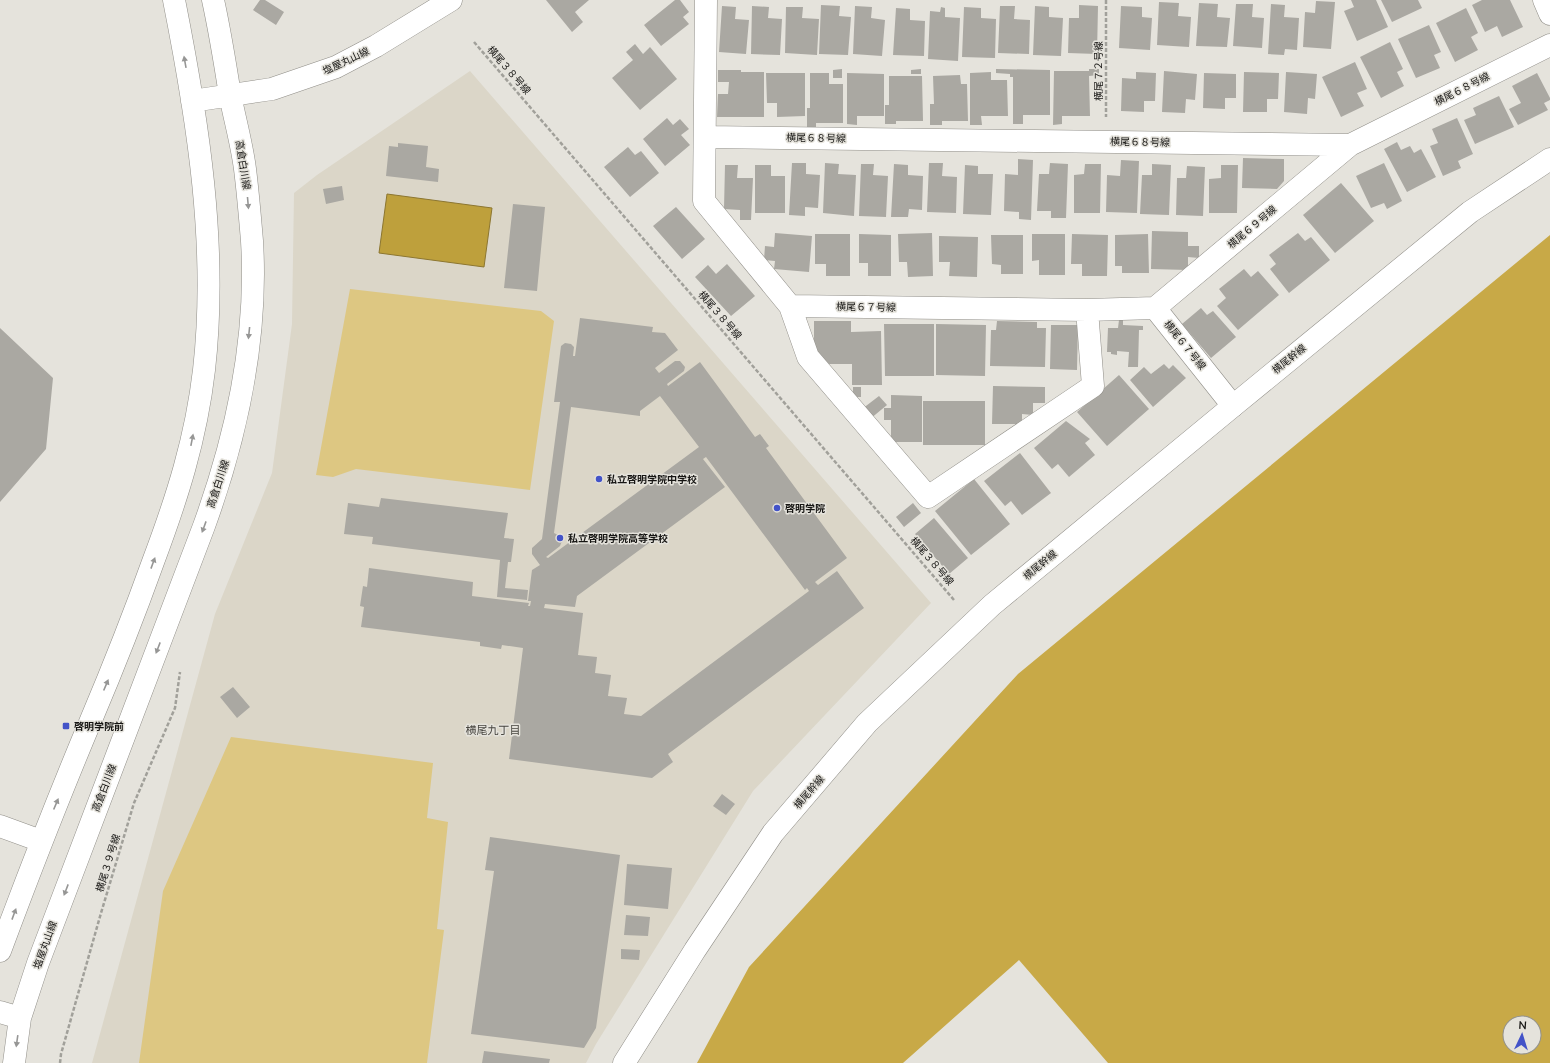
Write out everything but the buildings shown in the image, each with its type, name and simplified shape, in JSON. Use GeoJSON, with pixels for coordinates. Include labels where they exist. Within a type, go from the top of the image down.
{"type":"FeatureCollection","features":[{"type":"Feature","properties":{"kind":"street"},"geometry":{"type":"LineString","coordinates":[[0,951],[41,840],[128,633],[168,522],[191,448],[204,370],[208,310],[208,241],[192,101],[174,0]]}},
{"type":"Feature","properties":{"kind":"street"},"geometry":{"type":"LineString","coordinates":[[213,0],[230,96]]}},
{"type":"Feature","properties":{"kind":"street","name":"塩屋丸山線"},"geometry":{"type":"LineString","coordinates":[[192,101],[272,89],[336,67],[376,46],[450,0]]}},
{"type":"Feature","properties":{"kind":"street"},"geometry":{"type":"LineString","coordinates":[[706,0],[704,201],[790,306],[808,357],[928,497],[1093,386],[1087,310]]}},
{"type":"Feature","properties":{"kind":"street"},"geometry":{"type":"LineString","coordinates":[[1544,0],[1550,14]]}},
{"type":"Feature","properties":{"kind":"street","name":"横尾６８号線"},"geometry":{"type":"LineString","coordinates":[[705,137],[1350,145],[1550,45]]}},
{"type":"Feature","properties":{"kind":"street","name":"高倉白川線"},"geometry":{"type":"LineString","coordinates":[[79,854],[211,506],[230,447],[239,407],[246,366],[250,324],[252,242],[245,168],[230,96]]}},
{"type":"Feature","properties":{"kind":"street","name":"横尾６９号線"},"geometry":{"type":"LineString","coordinates":[[1155,308],[1350,145]]}},
{"type":"Feature","properties":{"kind":"street","name":"横尾幹線"},"geometry":{"type":"LineString","coordinates":[[624,1063],[695,950],[773,833],[867,723],[992,604],[1470,212],[1550,159]]}},
{"type":"Feature","properties":{"kind":"street","name":"横尾６７号線"},"geometry":{"type":"LineString","coordinates":[[790,306],[1087,310],[1155,308],[1233,406]]}},
{"type":"Feature","properties":{"kind":"street"},"geometry":{"type":"LineString","coordinates":[[0,826],[41,840]]}},
{"type":"Feature","properties":{"kind":"street","name":"塩屋丸山線"},"geometry":{"type":"LineString","coordinates":[[10,1015],[38,963],[79,854]]}},
{"type":"Feature","properties":{"kind":"street"},"geometry":{"type":"LineString","coordinates":[[10,1015],[14,1063]]}},
{"type":"Feature","properties":{"kind":"path","name":"横尾７２号線"},"geometry":{"type":"LineString","coordinates":[[1106,0],[1106,142]]}},
{"type":"Feature","properties":{"kind":"path","name":"横尾３８号線"},"geometry":{"type":"LineString","coordinates":[[474,42],[954,600]]}},
{"type":"Feature","properties":{"kind":"path","name":"横尾３９号線"},"geometry":{"type":"LineString","coordinates":[[60,1063],[61,1054],[99,920],[134,803],[175,708],[180,672]]}},
{"type":"Feature","properties":{"kind":"shaded area","name":"私立啓明学院高等学校"},"geometry":{"type":"Polygon","coordinates":[[[470,71],[931,603],[753,791],[596,1044],[586,1063],[92,1063],[215,614],[272,473],[292,324],[294,193],[317,175],[470,71]]]}},
{"type":"Feature","properties":{"kind":"shaded area"},"geometry":{"type":"Polygon","coordinates":[[[387,194],[492,208],[484,267],[379,253],[387,194]]]}},
{"type":"Feature","properties":{"kind":"shaded area"},"geometry":{"type":"Polygon","coordinates":[[[1550,235],[1550,1063],[1108,1063],[1019,960],[903,1063],[697,1063],[749,967],[1018,674],[1550,235]]]}},
{"type":"Feature","properties":{"kind":"shaded area"},"geometry":{"type":"Polygon","coordinates":[[[350,289],[541,311],[554,321],[530,490],[356,469],[333,477],[316,475],[350,289]]]}},
{"type":"Feature","properties":{"kind":"shaded area"},"geometry":{"type":"Polygon","coordinates":[[[231,737],[433,763],[427,818],[448,822],[437,929],[444,930],[427,1063],[139,1063],[163,891],[231,737]]]}},
{"type":"Feature","properties":{"kind":"place","name":"私立啓明学院中学校"},"geometry":{"type":"Point","coordinates":[599,479]}},
{"type":"Feature","properties":{"kind":"place","name":"啓明学院"},"geometry":{"type":"Point","coordinates":[777,508]}},
{"type":"Feature","properties":{"kind":"place","name":"私立啓明学院高等学校"},"geometry":{"type":"Point","coordinates":[560,538]}},
{"type":"Feature","properties":{"kind":"place","name":"啓明学院前"},"geometry":{"type":"Point","coordinates":[66,726]}},
{"type":"Feature","properties":{"kind":"district","name":"横尾九丁目"},"geometry":{"type":"Point","coordinates":[493,730]}}]}
